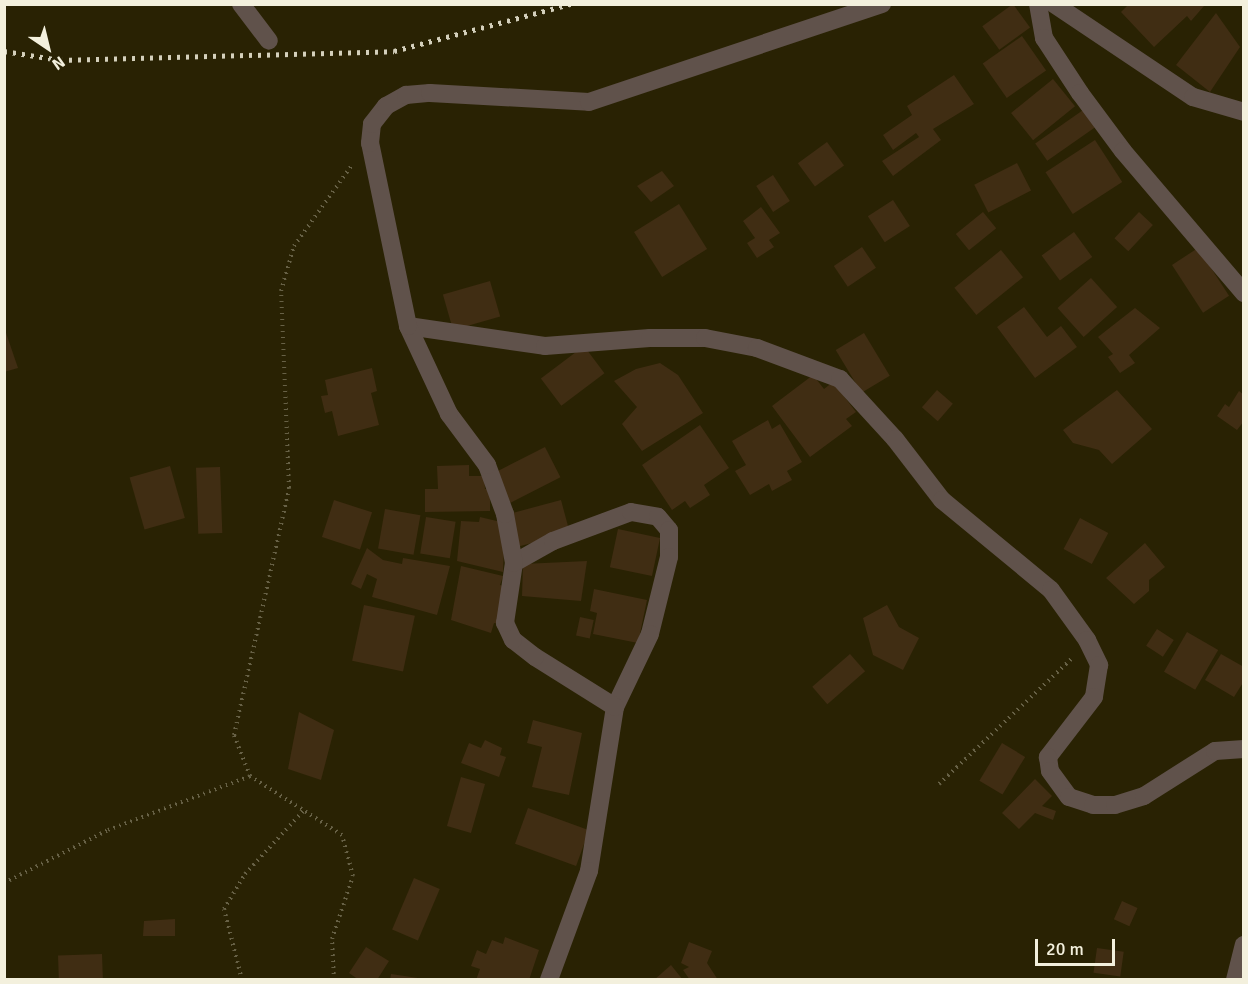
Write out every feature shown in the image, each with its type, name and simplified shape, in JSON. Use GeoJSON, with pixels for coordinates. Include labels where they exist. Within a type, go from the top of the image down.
{"type":"FeatureCollection","features":[{"type":"Feature","properties":{"kind":"street"},"geometry":{"type":"LineString","coordinates":[[241,4],[269,41]]}},
{"type":"Feature","properties":{"kind":"street"},"geometry":{"type":"LineString","coordinates":[[615,707],[513,640],[505,623],[514,563],[505,514],[487,465],[449,414],[408,326],[370,143],[372,124],[386,106],[406,95],[453,93],[589,102],[882,4]]}},
{"type":"Feature","properties":{"kind":"street"},"geometry":{"type":"LineString","coordinates":[[1038,4],[1039,26],[1044,38],[1080,93],[1122,151],[1244,293]]}},
{"type":"Feature","properties":{"kind":"street"},"geometry":{"type":"LineString","coordinates":[[1054,4],[1193,97],[1244,112]]}},
{"type":"Feature","properties":{"kind":"street"},"geometry":{"type":"LineString","coordinates":[[408,326],[545,346],[650,338],[705,338],[757,348],[840,379],[895,439],[942,500],[1051,590],[1087,640],[1098,665],[1099,684],[1094,697],[1048,757],[1050,771],[1069,797],[1093,805],[1114,805],[1144,796],[1215,751],[1244,749]]}},
{"type":"Feature","properties":{"kind":"street"},"geometry":{"type":"LineString","coordinates":[[514,563],[553,541],[631,512],[658,517],[669,530],[669,557],[650,634],[615,707],[589,871],[549,980]]}},
{"type":"Feature","properties":{"kind":"street"},"geometry":{"type":"LineString","coordinates":[[1235,980],[1244,945]]}},
{"type":"Feature","properties":{"kind":"path"},"geometry":{"type":"LineString","coordinates":[[334,980],[332,939],[353,876],[342,835],[250,776],[234,735],[289,488],[281,291],[294,246],[330,191],[370,143]]}},
{"type":"Feature","properties":{"kind":"path"},"geometry":{"type":"LineString","coordinates":[[939,784],[1061,671],[1087,640]]}},
{"type":"Feature","properties":{"kind":"path"},"geometry":{"type":"LineString","coordinates":[[4,883],[108,830],[250,776]]}},
{"type":"Feature","properties":{"kind":"path"},"geometry":{"type":"LineString","coordinates":[[242,980],[224,909],[245,874],[304,810]]}},
{"type":"Feature","properties":{"kind":"building"},"geometry":{"type":"Polygon","coordinates":[[[1013,4],[1030,27],[999,50],[982,26],[1013,4]]]}},
{"type":"Feature","properties":{"kind":"building"},"geometry":{"type":"Polygon","coordinates":[[[1129,4],[1202,4],[1204,6],[1191,21],[1187,16],[1154,47],[1121,12],[1129,4]]]}},
{"type":"Feature","properties":{"kind":"building"},"geometry":{"type":"Polygon","coordinates":[[[1216,13],[1240,47],[1210,92],[1176,65],[1216,13]]]}},
{"type":"Feature","properties":{"kind":"building"},"geometry":{"type":"Polygon","coordinates":[[[1022,36],[1046,70],[1007,98],[983,64],[1022,36]]]}},
{"type":"Feature","properties":{"kind":"building"},"geometry":{"type":"Polygon","coordinates":[[[954,75],[974,104],[933,129],[941,140],[893,176],[882,161],[919,137],[916,133],[893,150],[883,135],[912,115],[907,106],[954,75]]]}},
{"type":"Feature","properties":{"kind":"building"},"geometry":{"type":"Polygon","coordinates":[[[1053,79],[1075,106],[1033,140],[1011,113],[1053,79]]]}},
{"type":"Feature","properties":{"kind":"building"},"geometry":{"type":"Polygon","coordinates":[[[1086,108],[1098,125],[1047,161],[1035,144],[1086,108]]]}},
{"type":"Feature","properties":{"kind":"building"},"geometry":{"type":"Polygon","coordinates":[[[1095,140],[1122,182],[1073,214],[1046,172],[1095,140]]]}},
{"type":"Feature","properties":{"kind":"building"},"geometry":{"type":"Polygon","coordinates":[[[827,142],[844,165],[815,187],[798,163],[827,142]]]}},
{"type":"Feature","properties":{"kind":"building"},"geometry":{"type":"Polygon","coordinates":[[[1017,163],[1031,191],[988,212],[974,185],[1017,163]]]}},
{"type":"Feature","properties":{"kind":"building"},"geometry":{"type":"Polygon","coordinates":[[[662,171],[674,186],[651,202],[637,186],[662,171]]]}},
{"type":"Feature","properties":{"kind":"building"},"geometry":{"type":"Polygon","coordinates":[[[773,175],[790,201],[773,212],[756,186],[773,175]]]}},
{"type":"Feature","properties":{"kind":"building"},"geometry":{"type":"Polygon","coordinates":[[[893,200],[910,226],[885,242],[868,216],[893,200]]]}},
{"type":"Feature","properties":{"kind":"building"},"geometry":{"type":"Polygon","coordinates":[[[679,204],[707,249],[662,277],[634,232],[679,204]]]}},
{"type":"Feature","properties":{"kind":"building"},"geometry":{"type":"Polygon","coordinates":[[[761,207],[780,233],[769,240],[774,247],[757,258],[747,243],[755,238],[743,221],[761,207]]]}},
{"type":"Feature","properties":{"kind":"building"},"geometry":{"type":"Polygon","coordinates":[[[983,212],[996,228],[969,250],[956,234],[983,212]]]}},
{"type":"Feature","properties":{"kind":"building"},"geometry":{"type":"Polygon","coordinates":[[[1139,212],[1153,225],[1128,251],[1114,238],[1139,212]]]}},
{"type":"Feature","properties":{"kind":"building"},"geometry":{"type":"Polygon","coordinates":[[[1074,232],[1092,257],[1060,281],[1042,256],[1074,232]]]}},
{"type":"Feature","properties":{"kind":"building"},"geometry":{"type":"Polygon","coordinates":[[[862,247],[876,268],[848,287],[834,266],[862,247]]]}},
{"type":"Feature","properties":{"kind":"building"},"geometry":{"type":"Polygon","coordinates":[[[1198,248],[1229,296],[1203,313],[1172,265],[1198,248]]]}},
{"type":"Feature","properties":{"kind":"building"},"geometry":{"type":"Polygon","coordinates":[[[1001,250],[1023,277],[976,315],[954,288],[1001,250]]]}},
{"type":"Feature","properties":{"kind":"building"},"geometry":{"type":"Polygon","coordinates":[[[1091,278],[1117,307],[1084,337],[1058,308],[1091,278]]]}},
{"type":"Feature","properties":{"kind":"building"},"geometry":{"type":"Polygon","coordinates":[[[490,281],[500,317],[453,330],[443,295],[490,281]]]}},
{"type":"Feature","properties":{"kind":"building"},"geometry":{"type":"Polygon","coordinates":[[[1024,307],[1047,337],[1061,326],[1077,347],[1035,378],[997,327],[1024,307]]]}},
{"type":"Feature","properties":{"kind":"building"},"geometry":{"type":"Polygon","coordinates":[[[1135,308],[1160,328],[1129,355],[1135,363],[1120,373],[1108,357],[1113,354],[1098,337],[1135,308]]]}},
{"type":"Feature","properties":{"kind":"building"},"geometry":{"type":"Polygon","coordinates":[[[4,327],[18,368],[4,372],[4,327]]]}},
{"type":"Feature","properties":{"kind":"building"},"geometry":{"type":"Polygon","coordinates":[[[864,333],[890,376],[861,393],[836,350],[864,333]]]}},
{"type":"Feature","properties":{"kind":"building"},"geometry":{"type":"Polygon","coordinates":[[[584,346],[604,373],[561,406],[541,378],[584,346]]]}},
{"type":"Feature","properties":{"kind":"building"},"geometry":{"type":"Polygon","coordinates":[[[660,363],[678,375],[703,413],[642,451],[622,424],[637,407],[614,381],[636,369],[660,363]]]}},
{"type":"Feature","properties":{"kind":"building"},"geometry":{"type":"Polygon","coordinates":[[[372,368],[377,391],[371,393],[379,425],[338,436],[332,411],[325,413],[321,396],[328,395],[325,380],[372,368]]]}},
{"type":"Feature","properties":{"kind":"building"},"geometry":{"type":"Polygon","coordinates":[[[813,375],[824,389],[833,382],[856,412],[846,419],[852,426],[810,457],[772,406],[813,375]]]}},
{"type":"Feature","properties":{"kind":"building"},"geometry":{"type":"Polygon","coordinates":[[[937,390],[953,404],[938,421],[922,407],[937,390]]]}},
{"type":"Feature","properties":{"kind":"building"},"geometry":{"type":"Polygon","coordinates":[[[1117,390],[1152,429],[1112,464],[1099,450],[1073,443],[1063,430],[1117,390]]]}},
{"type":"Feature","properties":{"kind":"building"},"geometry":{"type":"Polygon","coordinates":[[[1239,391],[1244,395],[1244,421],[1237,430],[1217,416],[1225,404],[1229,407],[1239,391]]]}},
{"type":"Feature","properties":{"kind":"building"},"geometry":{"type":"Polygon","coordinates":[[[768,420],[772,429],[780,424],[802,462],[787,471],[792,480],[772,491],[769,484],[750,495],[735,471],[746,465],[732,441],[768,420]]]}},
{"type":"Feature","properties":{"kind":"building"},"geometry":{"type":"Polygon","coordinates":[[[700,425],[729,468],[704,485],[710,495],[690,508],[685,501],[672,510],[642,465],[700,425]]]}},
{"type":"Feature","properties":{"kind":"building"},"geometry":{"type":"Polygon","coordinates":[[[545,447],[560,477],[511,503],[495,472],[545,447]]]}},
{"type":"Feature","properties":{"kind":"building"},"geometry":{"type":"Polygon","coordinates":[[[469,465],[469,476],[484,476],[485,489],[490,489],[490,511],[425,512],[425,489],[438,489],[437,466],[469,465]]]}},
{"type":"Feature","properties":{"kind":"building"},"geometry":{"type":"Polygon","coordinates":[[[170,466],[185,518],[145,529],[130,478],[170,466]]]}},
{"type":"Feature","properties":{"kind":"building"},"geometry":{"type":"Polygon","coordinates":[[[220,467],[222,533],[198,534],[196,468],[220,467]]]}},
{"type":"Feature","properties":{"kind":"building"},"geometry":{"type":"Polygon","coordinates":[[[334,500],[372,512],[360,549],[322,537],[334,500]]]}},
{"type":"Feature","properties":{"kind":"building"},"geometry":{"type":"Polygon","coordinates":[[[561,500],[570,533],[520,546],[511,513],[561,500]]]}},
{"type":"Feature","properties":{"kind":"building"},"geometry":{"type":"Polygon","coordinates":[[[385,509],[420,515],[414,555],[378,548],[385,509]]]}},
{"type":"Feature","properties":{"kind":"building"},"geometry":{"type":"Polygon","coordinates":[[[426,517],[456,522],[450,558],[420,554],[426,517]]]}},
{"type":"Feature","properties":{"kind":"building"},"geometry":{"type":"Polygon","coordinates":[[[480,517],[505,523],[503,572],[457,561],[461,521],[479,522],[480,517]]]}},
{"type":"Feature","properties":{"kind":"building"},"geometry":{"type":"Polygon","coordinates":[[[1080,518],[1108,533],[1092,564],[1064,549],[1080,518]]]}},
{"type":"Feature","properties":{"kind":"building"},"geometry":{"type":"Polygon","coordinates":[[[618,529],[660,538],[652,576],[610,567],[618,529]]]}},
{"type":"Feature","properties":{"kind":"building"},"geometry":{"type":"Polygon","coordinates":[[[1145,543],[1165,567],[1149,580],[1149,591],[1134,604],[1106,578],[1145,543]]]}},
{"type":"Feature","properties":{"kind":"building"},"geometry":{"type":"Polygon","coordinates":[[[367,548],[383,560],[402,564],[403,558],[450,566],[437,615],[372,597],[377,579],[367,574],[361,589],[351,584],[367,548]]]}},
{"type":"Feature","properties":{"kind":"building"},"geometry":{"type":"Polygon","coordinates":[[[587,561],[581,601],[522,596],[523,564],[587,561]]]}},
{"type":"Feature","properties":{"kind":"building"},"geometry":{"type":"Polygon","coordinates":[[[461,566],[503,576],[500,585],[507,587],[498,624],[494,623],[491,633],[451,620],[461,566]]]}},
{"type":"Feature","properties":{"kind":"building"},"geometry":{"type":"Polygon","coordinates":[[[594,589],[647,600],[638,643],[593,634],[597,613],[590,611],[594,589]]]}},
{"type":"Feature","properties":{"kind":"building"},"geometry":{"type":"Polygon","coordinates":[[[364,605],[415,616],[403,672],[352,661],[364,605]]]}},
{"type":"Feature","properties":{"kind":"building"},"geometry":{"type":"Polygon","coordinates":[[[887,605],[899,627],[919,638],[903,670],[873,655],[863,618],[887,605]]]}},
{"type":"Feature","properties":{"kind":"building"},"geometry":{"type":"Polygon","coordinates":[[[580,617],[594,620],[590,638],[576,636],[580,617]]]}},
{"type":"Feature","properties":{"kind":"building"},"geometry":{"type":"Polygon","coordinates":[[[1157,629],[1174,640],[1163,657],[1146,646],[1157,629]]]}},
{"type":"Feature","properties":{"kind":"building"},"geometry":{"type":"Polygon","coordinates":[[[1187,632],[1218,650],[1195,690],[1164,672],[1187,632]]]}},
{"type":"Feature","properties":{"kind":"building"},"geometry":{"type":"Polygon","coordinates":[[[850,654],[865,671],[827,704],[812,687],[850,654]]]}},
{"type":"Feature","properties":{"kind":"building"},"geometry":{"type":"Polygon","coordinates":[[[1221,654],[1244,667],[1244,681],[1234,697],[1205,680],[1221,654]]]}},
{"type":"Feature","properties":{"kind":"building"},"geometry":{"type":"Polygon","coordinates":[[[299,712],[334,730],[321,780],[288,769],[299,712]]]}},
{"type":"Feature","properties":{"kind":"building"},"geometry":{"type":"Polygon","coordinates":[[[533,720],[582,733],[569,795],[532,787],[542,747],[527,743],[533,720]]]}},
{"type":"Feature","properties":{"kind":"building"},"geometry":{"type":"Polygon","coordinates":[[[485,740],[502,748],[500,755],[506,757],[499,777],[461,763],[469,743],[481,748],[485,740]]]}},
{"type":"Feature","properties":{"kind":"building"},"geometry":{"type":"Polygon","coordinates":[[[1002,743],[1025,757],[1002,795],[979,781],[1002,743]]]}},
{"type":"Feature","properties":{"kind":"building"},"geometry":{"type":"Polygon","coordinates":[[[461,777],[485,784],[471,833],[447,826],[461,777]]]}},
{"type":"Feature","properties":{"kind":"building"},"geometry":{"type":"Polygon","coordinates":[[[1035,779],[1052,796],[1042,806],[1056,811],[1053,820],[1035,813],[1019,829],[1002,813],[1035,779]]]}},
{"type":"Feature","properties":{"kind":"building"},"geometry":{"type":"Polygon","coordinates":[[[528,808],[589,830],[576,866],[515,844],[528,808]]]}},
{"type":"Feature","properties":{"kind":"building"},"geometry":{"type":"Polygon","coordinates":[[[414,878],[440,889],[418,940],[392,930],[414,878]]]}},
{"type":"Feature","properties":{"kind":"building"},"geometry":{"type":"Polygon","coordinates":[[[1122,901],[1138,908],[1129,926],[1114,919],[1122,901]]]}},
{"type":"Feature","properties":{"kind":"building"},"geometry":{"type":"Polygon","coordinates":[[[175,919],[175,936],[143,936],[144,921],[175,919]]]}},
{"type":"Feature","properties":{"kind":"building"},"geometry":{"type":"Polygon","coordinates":[[[505,937],[539,950],[529,980],[476,980],[480,969],[471,966],[477,950],[486,954],[492,940],[503,944],[505,937]]]}},
{"type":"Feature","properties":{"kind":"building"},"geometry":{"type":"Polygon","coordinates":[[[689,942],[712,951],[707,963],[718,980],[690,980],[683,970],[689,967],[681,963],[689,942]]]}},
{"type":"Feature","properties":{"kind":"building"},"geometry":{"type":"Polygon","coordinates":[[[366,947],[389,961],[377,980],[359,980],[349,973],[366,947]]]}},
{"type":"Feature","properties":{"kind":"building"},"geometry":{"type":"Polygon","coordinates":[[[1097,948],[1124,952],[1120,977],[1094,973],[1097,948]]]}},
{"type":"Feature","properties":{"kind":"building"},"geometry":{"type":"Polygon","coordinates":[[[102,954],[103,980],[59,980],[58,956],[102,954]]]}},
{"type":"Feature","properties":{"kind":"building"},"geometry":{"type":"Polygon","coordinates":[[[671,965],[683,980],[654,980],[671,965]]]}},
{"type":"Feature","properties":{"kind":"building"},"geometry":{"type":"Polygon","coordinates":[[[391,974],[418,978],[418,980],[390,980],[391,974]]]}},
{"type":"Feature","properties":{"kind":"railway"},"geometry":{"type":"LineString","coordinates":[[4,51],[60,60],[394,51],[571,4]]}}]}
